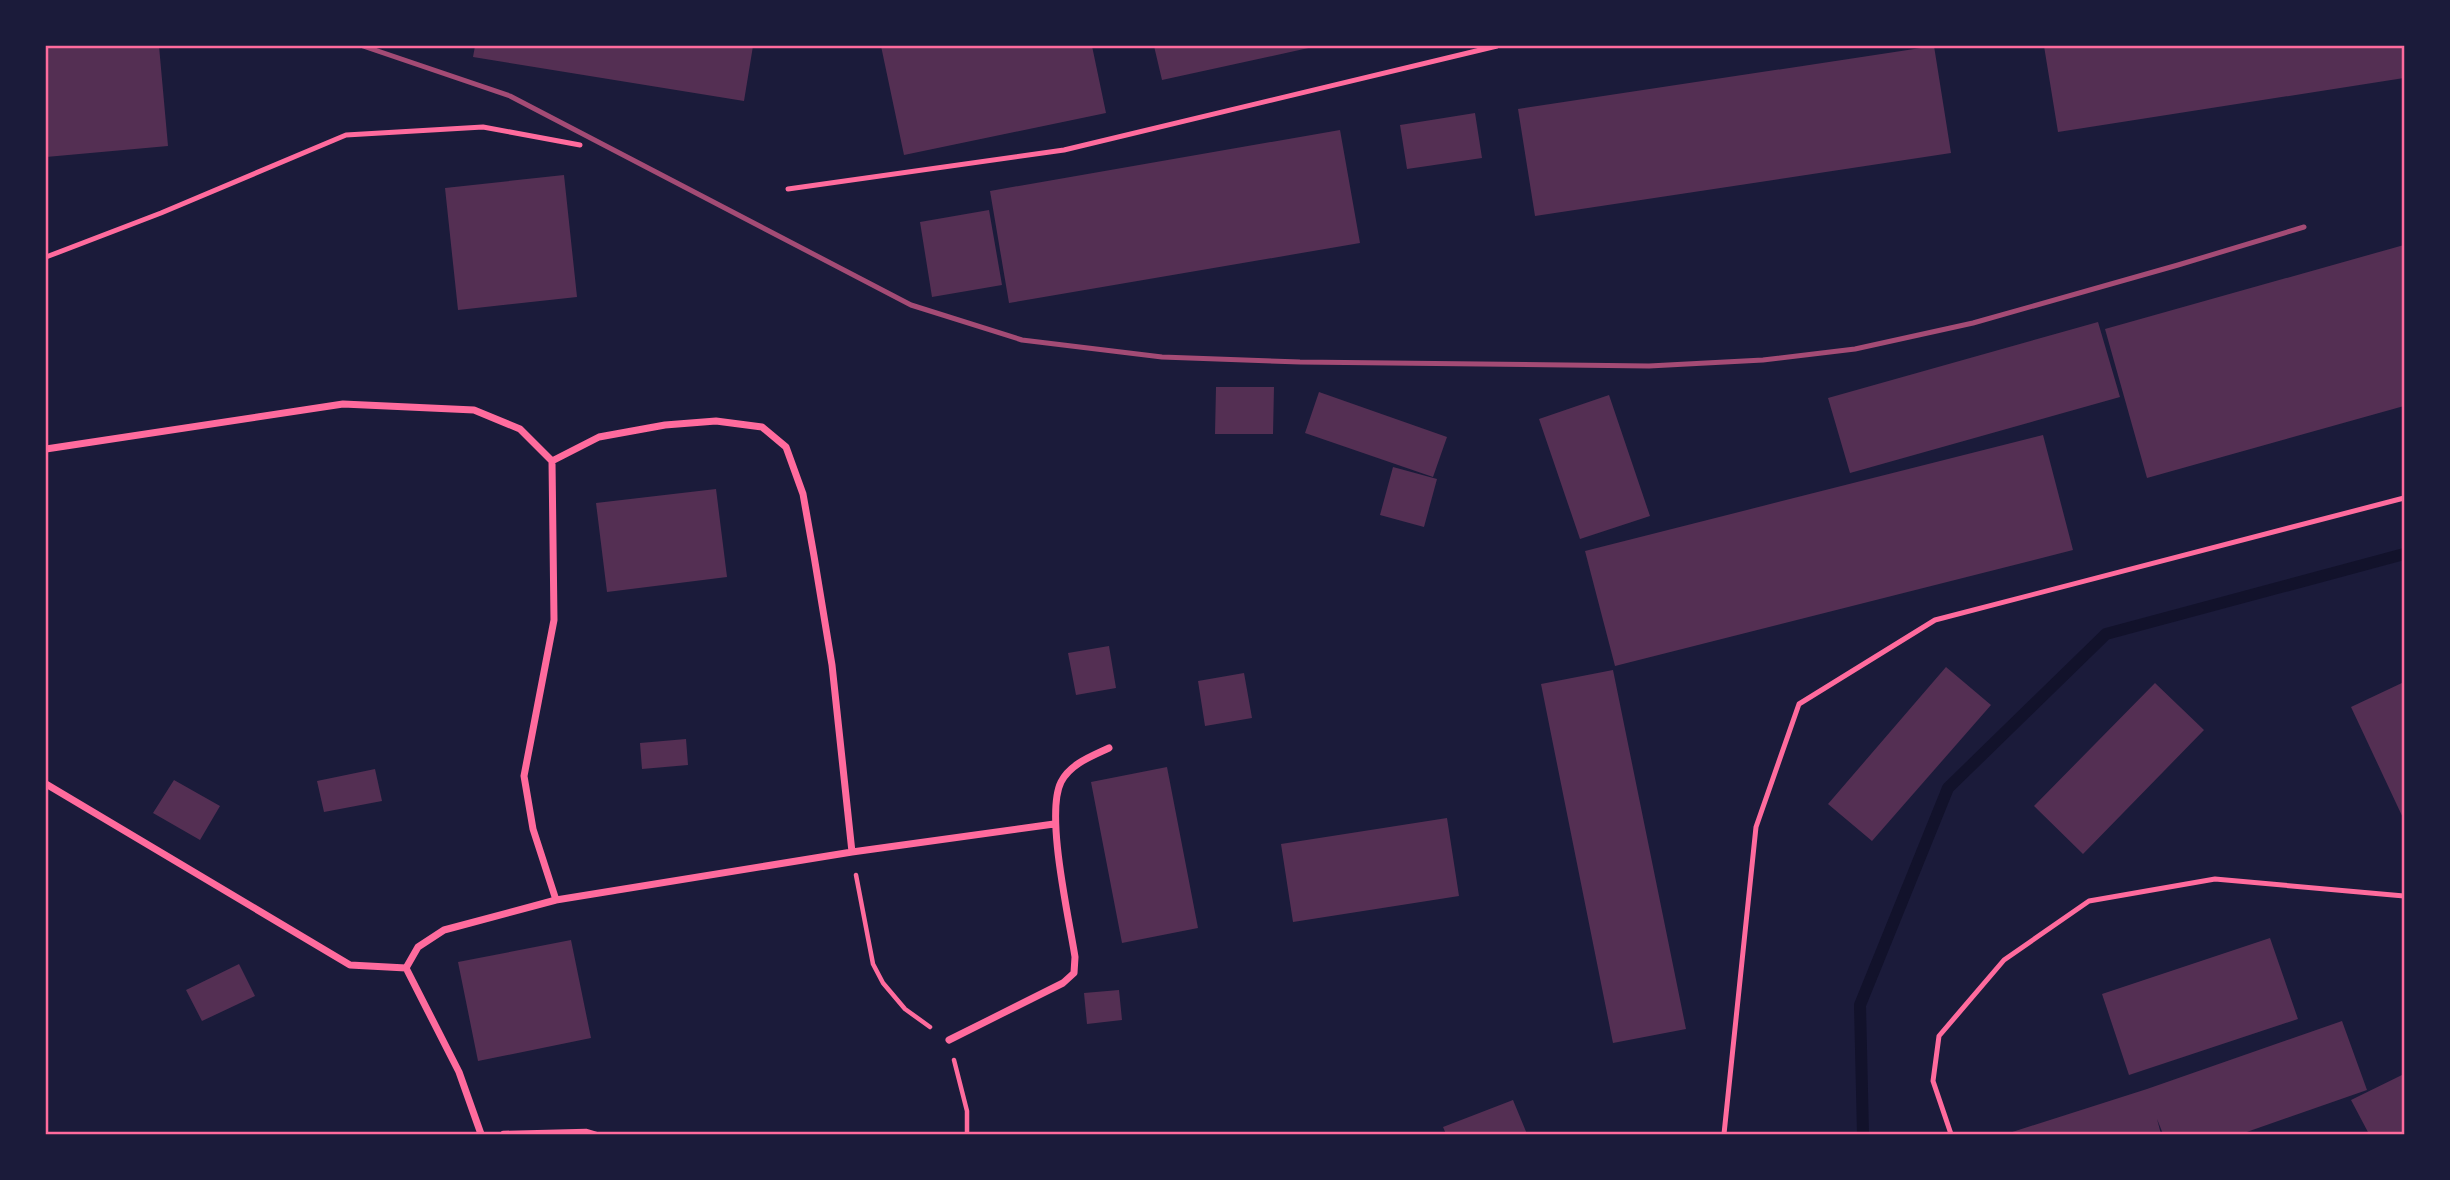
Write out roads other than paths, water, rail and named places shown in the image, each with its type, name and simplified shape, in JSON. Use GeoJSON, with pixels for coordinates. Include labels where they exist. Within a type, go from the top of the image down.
{"type":"FeatureCollection","features":[{"type":"Feature","properties":{"kind":"street"},"geometry":{"type":"LineString","coordinates":[[46,449],[343,404],[474,410],[520,429],[552,461],[554,620],[524,776],[533,830],[556,900]]}},
{"type":"Feature","properties":{"kind":"street"},"geometry":{"type":"LineString","coordinates":[[552,461],[599,437],[664,425],[716,421],[762,427],[786,447],[803,494],[832,665],[852,852]]}},
{"type":"Feature","properties":{"kind":"street"},"geometry":{"type":"LineString","coordinates":[[949,1040],[1063,983],[1074,973],[1075,957],[1054,824],[1060,782],[1081,762],[1109,748]]}},
{"type":"Feature","properties":{"kind":"street"},"geometry":{"type":"LineString","coordinates":[[46,784],[350,965],[406,968]]}},
{"type":"Feature","properties":{"kind":"street"},"geometry":{"type":"LineString","coordinates":[[406,968],[418,947],[444,930],[556,900],[852,852],[1054,824]]}},
{"type":"Feature","properties":{"kind":"street"},"geometry":{"type":"LineString","coordinates":[[406,968],[458,1072],[482,1134]]}},
{"type":"Feature","properties":{"kind":"lane"},"geometry":{"type":"LineString","coordinates":[[788,189],[1064,150],[1497,46]]}},
{"type":"Feature","properties":{"kind":"lane"},"geometry":{"type":"LineString","coordinates":[[46,257],[160,213],[346,135],[483,127],[580,145]]}},
{"type":"Feature","properties":{"kind":"lane"},"geometry":{"type":"LineString","coordinates":[[1724,1135],[1756,827],[1798,704],[1935,620],[2404,498]]}},
{"type":"Feature","properties":{"kind":"lane"},"geometry":{"type":"LineString","coordinates":[[1951,1135],[1933,1081],[1939,1036],[2004,960],[2089,901],[2215,879],[2404,896]]}},
{"type":"Feature","properties":{"kind":"waterway"},"geometry":{"type":"LineString","coordinates":[[1863,1134],[1860,1005],[1948,788],[2106,634],[2404,554]]}},
{"type":"Feature","properties":{"kind":"railway"},"geometry":{"type":"LineString","coordinates":[[363,46],[510,96],[911,305],[1022,340],[1162,357],[1300,362],[1649,366],[1763,360],[1855,349],[1973,323],[2304,227]]}}]}
